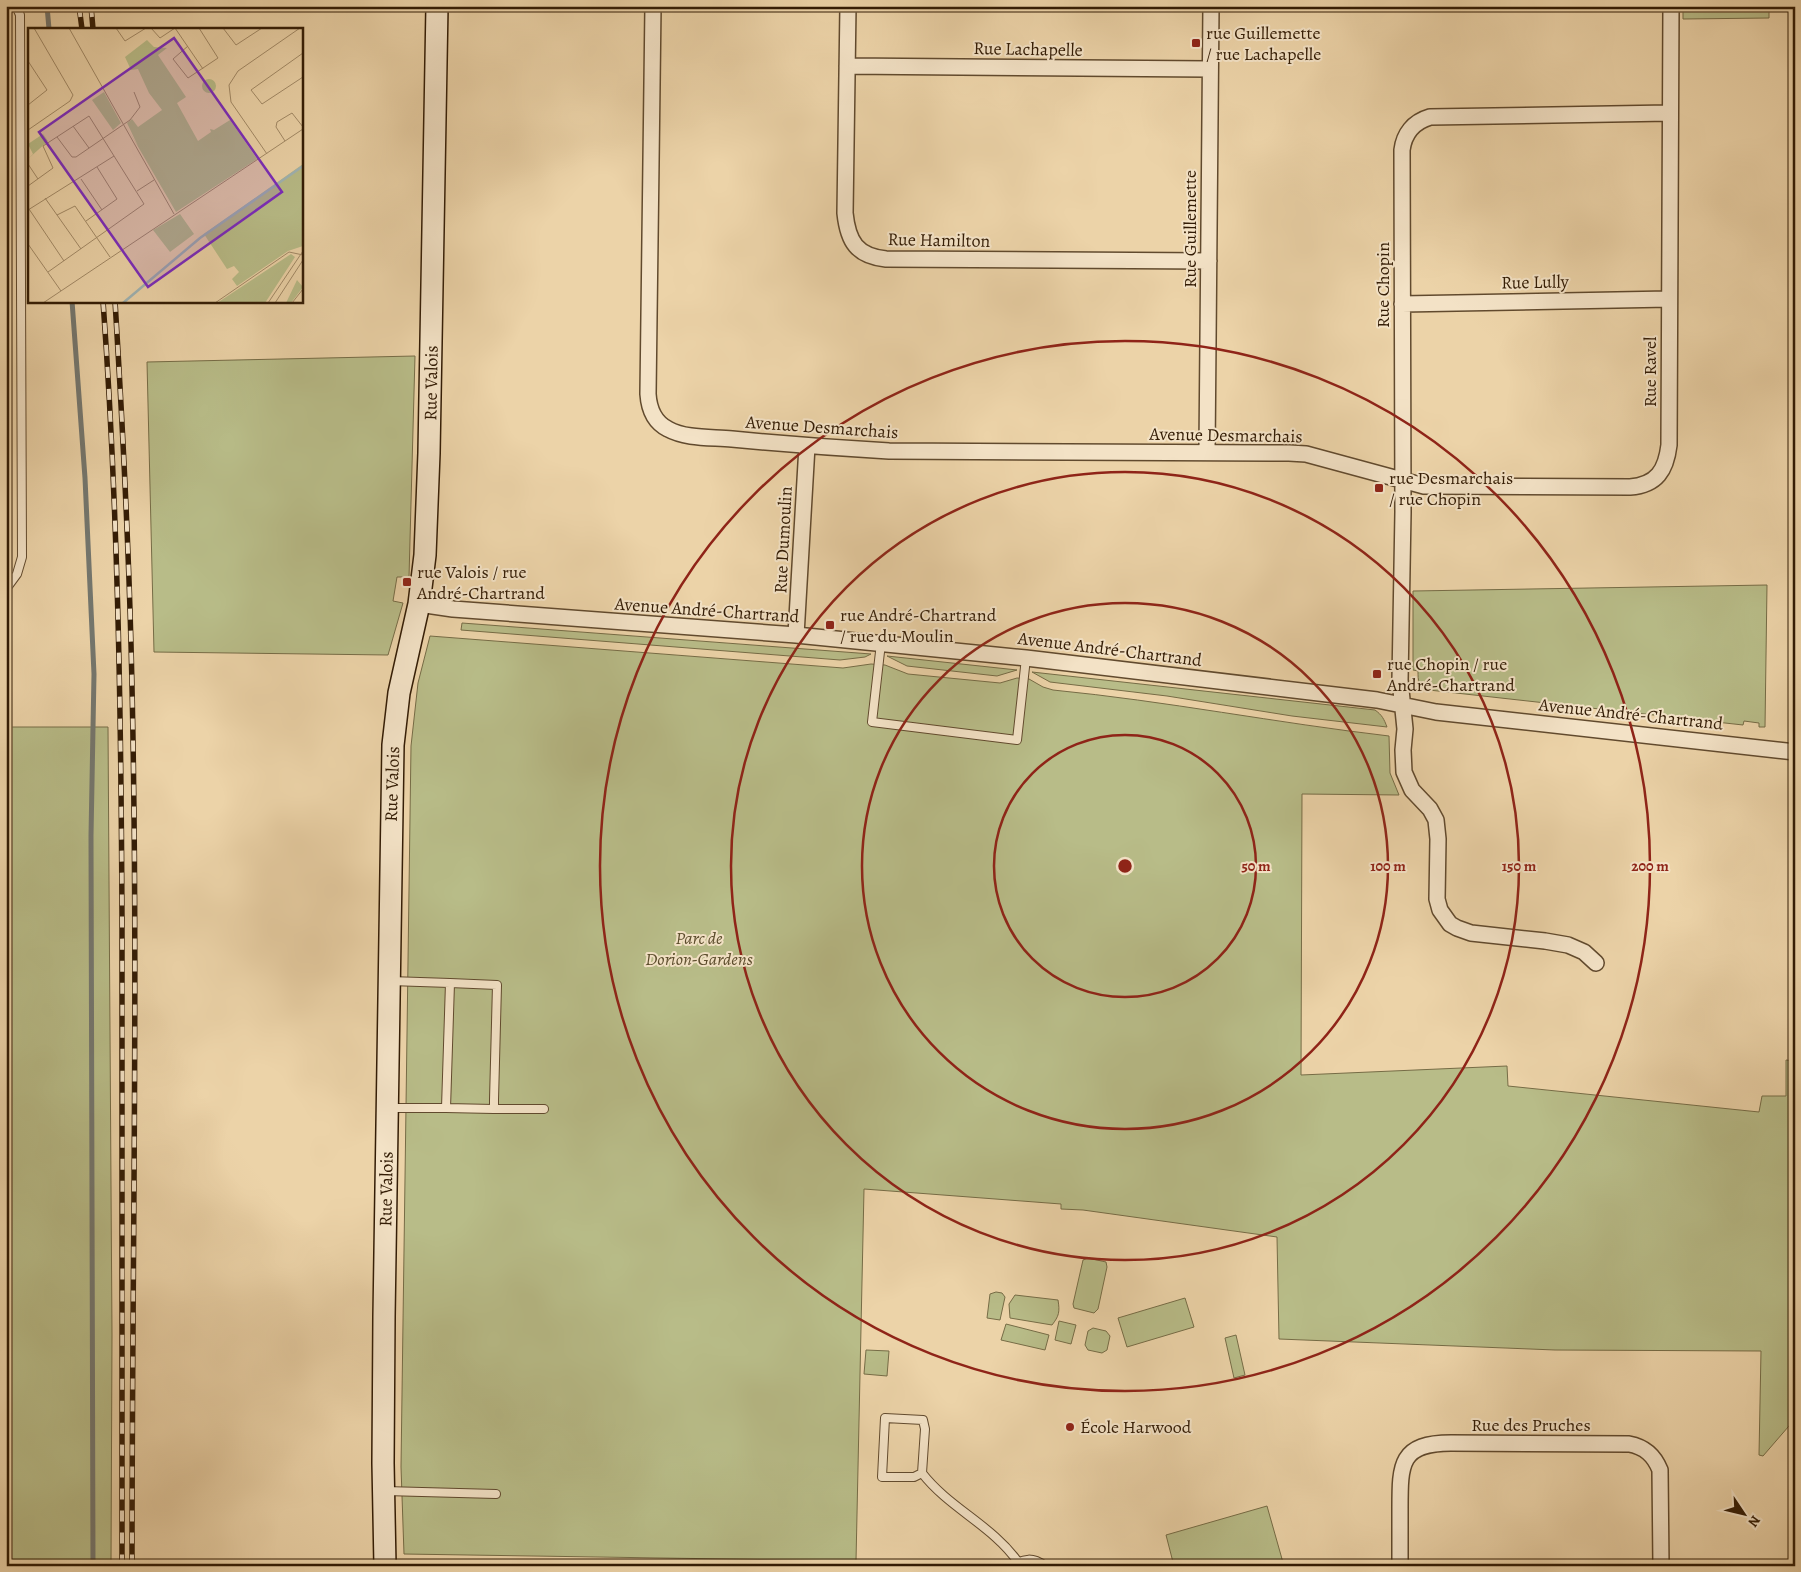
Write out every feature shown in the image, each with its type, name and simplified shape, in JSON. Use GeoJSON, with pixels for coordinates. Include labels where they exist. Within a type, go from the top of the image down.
{"type":"FeatureCollection","features":[{"type":"Feature","properties":{"kind":"street","name":"Rue Valois"},"geometry":{"type":"LineString","coordinates":[[384,1566],[386,1108],[393,730],[402,674],[419,604],[426,555],[437,6]]}},
{"type":"Feature","properties":{"kind":"street","name":"Avenue Desmarchais"},"geometry":{"type":"LineString","coordinates":[[653,6],[648,382],[650,410],[662,426],[683,434],[807,446],[888,451],[1298,453],[1402,480]]}},
{"type":"Feature","properties":{"kind":"street","name":"Rue Hamilton"},"geometry":{"type":"LineString","coordinates":[[848,6],[845,213],[850,237],[854,244],[864,253],[879,258],[896,260],[1209,261]]}},
{"type":"Feature","properties":{"kind":"street","name":"Rue Guillemette"},"geometry":{"type":"LineString","coordinates":[[1207,452],[1210,6]]}},
{"type":"Feature","properties":{"kind":"street","name":"Rue Ravel"},"geometry":{"type":"LineString","coordinates":[[1402,480],[1424,486],[1630,487],[1650,482],[1664,468],[1669,445],[1669,113],[1671,6]]}},
{"type":"Feature","properties":{"kind":"street","name":"Rue Lachapelle"},"geometry":{"type":"LineString","coordinates":[[847,66],[1209,69]]}},
{"type":"Feature","properties":{"kind":"street","name":"Rue Chopin"},"geometry":{"type":"LineString","coordinates":[[1596,963],[1584,952],[1568,945],[1471,933],[1457,928],[1445,919],[1437,899],[1438,826],[1430,809],[1412,790],[1404,772],[1403,750],[1405,729],[1400,680],[1403,512],[1402,150],[1408,132],[1417,123],[1423,119],[1436,116],[1669,113]]}},
{"type":"Feature","properties":{"kind":"street","name":"Rue Lully"},"geometry":{"type":"LineString","coordinates":[[1402,304],[1669,299]]}},
{"type":"Feature","properties":{"kind":"street","name":"Rue Dumoulin"},"geometry":{"type":"LineString","coordinates":[[796,635],[807,446]]}},
{"type":"Feature","properties":{"kind":"street","name":"Avenue André-Chartrand"},"geometry":{"type":"LineString","coordinates":[[419,604],[453,609],[796,635],[1026,658],[1377,700],[1436,712],[1795,752]]}},
{"type":"Feature","properties":{"kind":"street","name":"Rue des Pruches"},"geometry":{"type":"LineString","coordinates":[[1400,1566],[1401,1471],[1403,1464],[1412,1452],[1426,1444],[1436,1443],[1629,1444],[1643,1448],[1654,1458],[1660,1470],[1662,1566]]}},
{"type":"Feature","properties":{"kind":"lane"},"geometry":{"type":"LineString","coordinates":[[6,590],[17,574],[22,557],[20,15],[16,6]]}},
{"type":"Feature","properties":{"kind":"lane"},"geometry":{"type":"LineString","coordinates":[[881,643],[872,722],[1016,740],[1026,658]]}},
{"type":"Feature","properties":{"kind":"lane"},"geometry":{"type":"LineString","coordinates":[[388,981],[497,985],[494,1109]]}},
{"type":"Feature","properties":{"kind":"lane"},"geometry":{"type":"LineString","coordinates":[[446,1108],[450,983]]}},
{"type":"Feature","properties":{"kind":"lane"},"geometry":{"type":"LineString","coordinates":[[386,1108],[544,1109]]}},
{"type":"Feature","properties":{"kind":"lane"},"geometry":{"type":"LineString","coordinates":[[922,1474],[914,1477],[882,1477],[885,1418],[922,1420],[925,1429],[922,1474],[954,1506],[998,1540],[1015,1564],[1029,1559],[1045,1566]]}},
{"type":"Feature","properties":{"kind":"lane"},"geometry":{"type":"LineString","coordinates":[[383,1491],[496,1494]]}},
{"type":"Feature","properties":{"kind":"green space"},"geometry":{"type":"Polygon","coordinates":[[[1683,6],[1769,6],[1769,18],[1683,19],[1683,6]]]}},
{"type":"Feature","properties":{"kind":"green space"},"geometry":{"type":"Polygon","coordinates":[[[415,356],[409,577],[397,577],[393,601],[403,603],[388,655],[154,652],[147,362],[415,356]]]}},
{"type":"Feature","properties":{"kind":"green space"},"geometry":{"type":"Polygon","coordinates":[[[1767,585],[1765,727],[1759,727],[1759,723],[1744,721],[1743,725],[1429,690],[1421,685],[1418,671],[1413,670],[1413,591],[1767,585]]]}},
{"type":"Feature","properties":{"kind":"green space"},"geometry":{"type":"Polygon","coordinates":[[[462,623],[871,654],[865,657],[840,660],[461,630],[462,623]]]}},
{"type":"Feature","properties":{"kind":"green space","name":"Parc de Dorion-Gardens"},"geometry":{"type":"Polygon","coordinates":[[[430,636],[843,668],[871,664],[885,665],[908,674],[1000,683],[1017,678],[1029,679],[1053,690],[1389,736],[1390,773],[1399,795],[1302,794],[1301,1075],[1507,1066],[1508,1086],[1759,1112],[1762,1096],[1786,1096],[1786,1060],[1795,1061],[1795,1419],[1763,1456],[1759,1455],[1761,1351],[1555,1350],[1279,1339],[1277,1237],[1083,1210],[1061,1209],[1061,1204],[864,1189],[856,1561],[404,1554],[401,1467],[411,746],[418,683],[430,636]]]}},
{"type":"Feature","properties":{"kind":"green space"},"geometry":{"type":"Polygon","coordinates":[[[887,656],[1017,670],[997,676],[907,666],[887,656]]]}},
{"type":"Feature","properties":{"kind":"green space"},"geometry":{"type":"Polygon","coordinates":[[[1032,672],[1375,710],[1382,717],[1387,727],[1292,716],[1167,696],[1050,682],[1032,672]]]}},
{"type":"Feature","properties":{"kind":"green space"},"geometry":{"type":"Polygon","coordinates":[[[6,727],[108,727],[112,1335],[111,1566],[6,1566],[6,727]]]}},
{"type":"Feature","properties":{"kind":"green space"},"geometry":{"type":"Polygon","coordinates":[[[1088,1258],[1106,1262],[1107,1267],[1098,1309],[1094,1313],[1074,1308],[1073,1304],[1083,1260],[1088,1258]]]}},
{"type":"Feature","properties":{"kind":"green space"},"geometry":{"type":"Polygon","coordinates":[[[1002,1293],[1005,1297],[1000,1320],[987,1318],[990,1294],[1002,1293]]]}},
{"type":"Feature","properties":{"kind":"green space"},"geometry":{"type":"Polygon","coordinates":[[[1015,1295],[1058,1300],[1059,1311],[1052,1325],[1010,1318],[1009,1304],[1015,1295]]]}},
{"type":"Feature","properties":{"kind":"green space"},"geometry":{"type":"Polygon","coordinates":[[[1185,1298],[1194,1327],[1127,1347],[1118,1318],[1185,1298]]]}},
{"type":"Feature","properties":{"kind":"green space"},"geometry":{"type":"Polygon","coordinates":[[[1059,1321],[1076,1325],[1071,1344],[1055,1340],[1059,1321]]]}},
{"type":"Feature","properties":{"kind":"green space"},"geometry":{"type":"Polygon","coordinates":[[[1006,1324],[1049,1335],[1045,1350],[1001,1340],[1006,1324]]]}},
{"type":"Feature","properties":{"kind":"green space"},"geometry":{"type":"Polygon","coordinates":[[[1093,1328],[1106,1331],[1110,1336],[1107,1350],[1102,1353],[1088,1350],[1085,1345],[1088,1331],[1093,1328]]]}},
{"type":"Feature","properties":{"kind":"green space"},"geometry":{"type":"Polygon","coordinates":[[[1236,1335],[1245,1375],[1234,1378],[1225,1338],[1236,1335]]]}},
{"type":"Feature","properties":{"kind":"green space"},"geometry":{"type":"Polygon","coordinates":[[[866,1350],[889,1351],[887,1376],[864,1374],[866,1350]]]}},
{"type":"Feature","properties":{"kind":"green space"},"geometry":{"type":"Polygon","coordinates":[[[1267,1506],[1284,1566],[1174,1566],[1166,1535],[1267,1506]]]}},
{"type":"Feature","properties":{"kind":"waterway"},"geometry":{"type":"LineString","coordinates":[[47,6],[49,28]]}},
{"type":"Feature","properties":{"kind":"waterway"},"geometry":{"type":"LineString","coordinates":[[72,302],[85,478],[94,674],[91,836],[93,1566]]}},
{"type":"Feature","properties":{"kind":"railway"},"geometry":{"type":"LineString","coordinates":[[79,6],[82,28]]}},
{"type":"Feature","properties":{"kind":"railway"},"geometry":{"type":"LineString","coordinates":[[91,6],[93,28]]}},
{"type":"Feature","properties":{"kind":"railway"},"geometry":{"type":"LineString","coordinates":[[103,302],[118,609],[121,763],[122,1566]]}},
{"type":"Feature","properties":{"kind":"railway"},"geometry":{"type":"LineString","coordinates":[[115,302],[131,644],[135,874],[132,1566]]}},
{"type":"Feature","properties":{"kind":"place","name":"rue Guillemette / rue Lachapelle"},"geometry":{"type":"Point","coordinates":[1196,43]}},
{"type":"Feature","properties":{"kind":"place","name":"rue Desmarchais / rue Chopin"},"geometry":{"type":"Point","coordinates":[1379,488]}},
{"type":"Feature","properties":{"kind":"place","name":"rue Valois / rue André-Chartrand"},"geometry":{"type":"Point","coordinates":[407,582]}},
{"type":"Feature","properties":{"kind":"place","name":"rue André-Chartrand / rue du Moulin"},"geometry":{"type":"Point","coordinates":[830,625]}},
{"type":"Feature","properties":{"kind":"place","name":"rue Chopin / rue André-Chartrand"},"geometry":{"type":"Point","coordinates":[1377,674]}},
{"type":"Feature","properties":{"kind":"place","name":"École Harwood"},"geometry":{"type":"Point","coordinates":[1070,1427]}}]}
